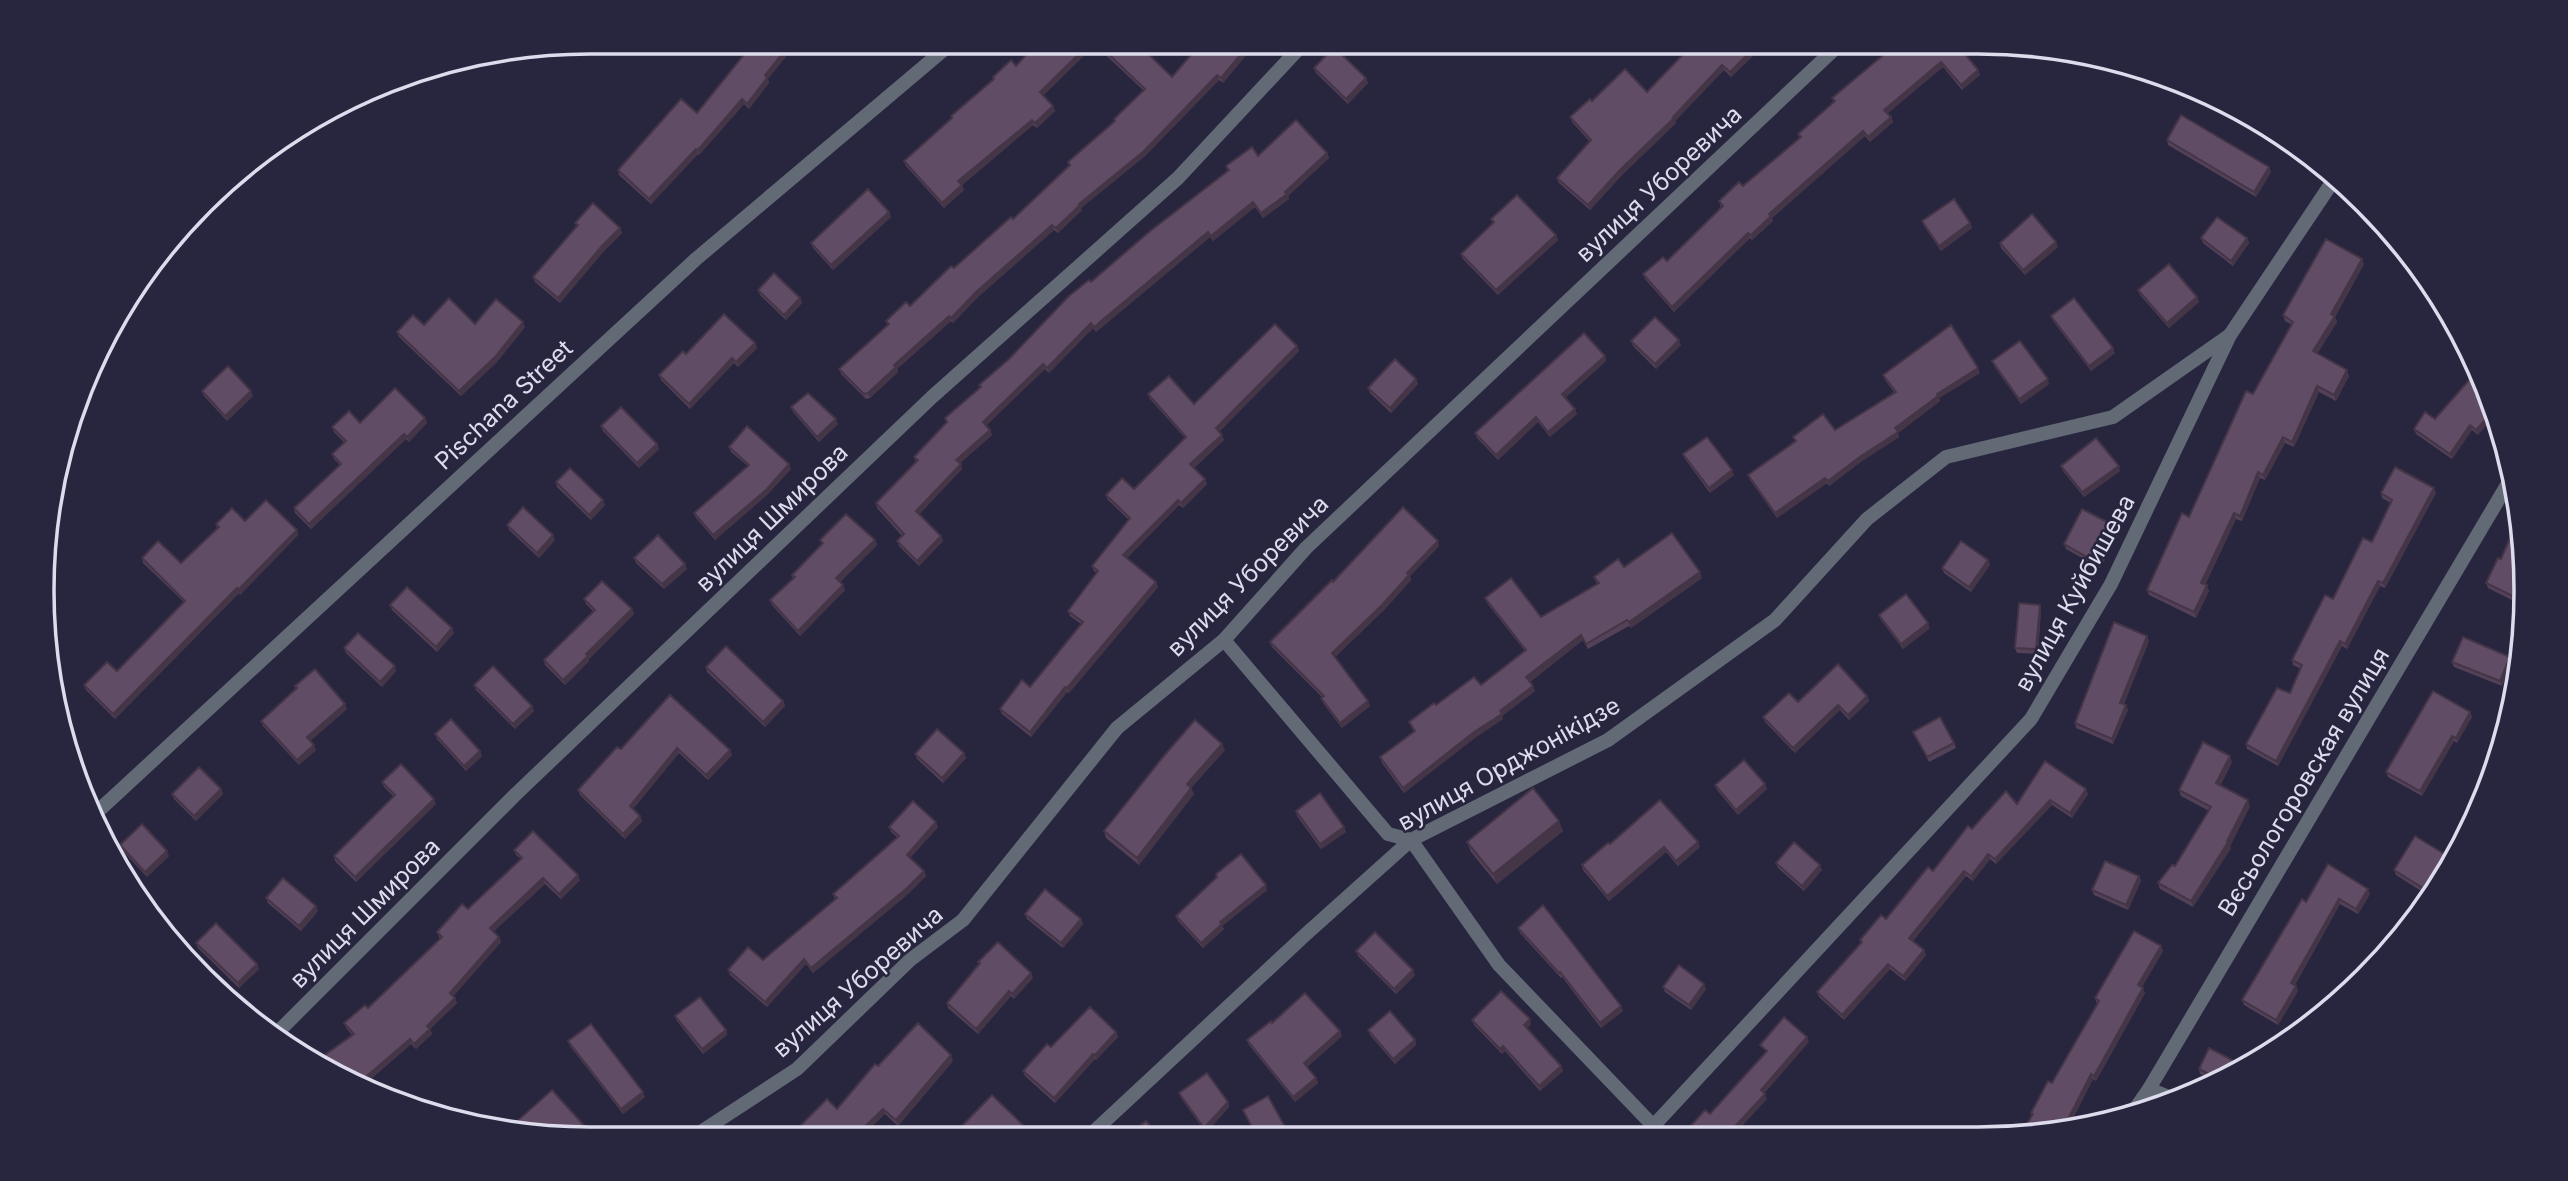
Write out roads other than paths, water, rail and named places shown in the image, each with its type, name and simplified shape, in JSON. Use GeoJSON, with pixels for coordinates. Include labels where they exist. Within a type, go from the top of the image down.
{"type":"FeatureCollection","features":[{"type":"Feature","properties":{"kind":"street","name":"Pischana Street"},"geometry":{"type":"LineString","coordinates":[[101,809],[696,259],[939,54]]}},
{"type":"Feature","properties":{"kind":"street","name":"вулиця Шмирова"},"geometry":{"type":"LineString","coordinates":[[282,1028],[516,794],[922,406],[1178,178],[1294,54]]}},
{"type":"Feature","properties":{"kind":"street","name":"вулиця Уборевича"},"geometry":{"type":"LineString","coordinates":[[708,1127],[797,1069],[910,960],[963,920],[1117,728],[1224,640],[1306,548],[1829,54]]}},
{"type":"Feature","properties":{"kind":"street","name":"вулиця Куйбишева"},"geometry":{"type":"LineString","coordinates":[[1659,1127],[2031,719],[2111,584],[2230,335],[2330,186]]}},
{"type":"Feature","properties":{"kind":"street","name":"вулиця Орджонікідзе"},"geometry":{"type":"LineString","coordinates":[[1099,1127],[1411,840],[1608,740],[1775,620],[1867,519],[1946,457],[2113,417],[2230,335]]}},
{"type":"Feature","properties":{"kind":"street","name":"Вєсьологоровская вулиця"},"geometry":{"type":"LineString","coordinates":[[2141,1101],[2504,491]]}},
{"type":"Feature","properties":{"kind":"street"},"geometry":{"type":"LineString","coordinates":[[1224,640],[1388,834],[1411,840],[1499,965],[1648,1127]]}},
{"type":"Feature","properties":{"kind":"street"},"geometry":{"type":"LineString","coordinates":[[2149,1089],[2161,1094]]}}]}
